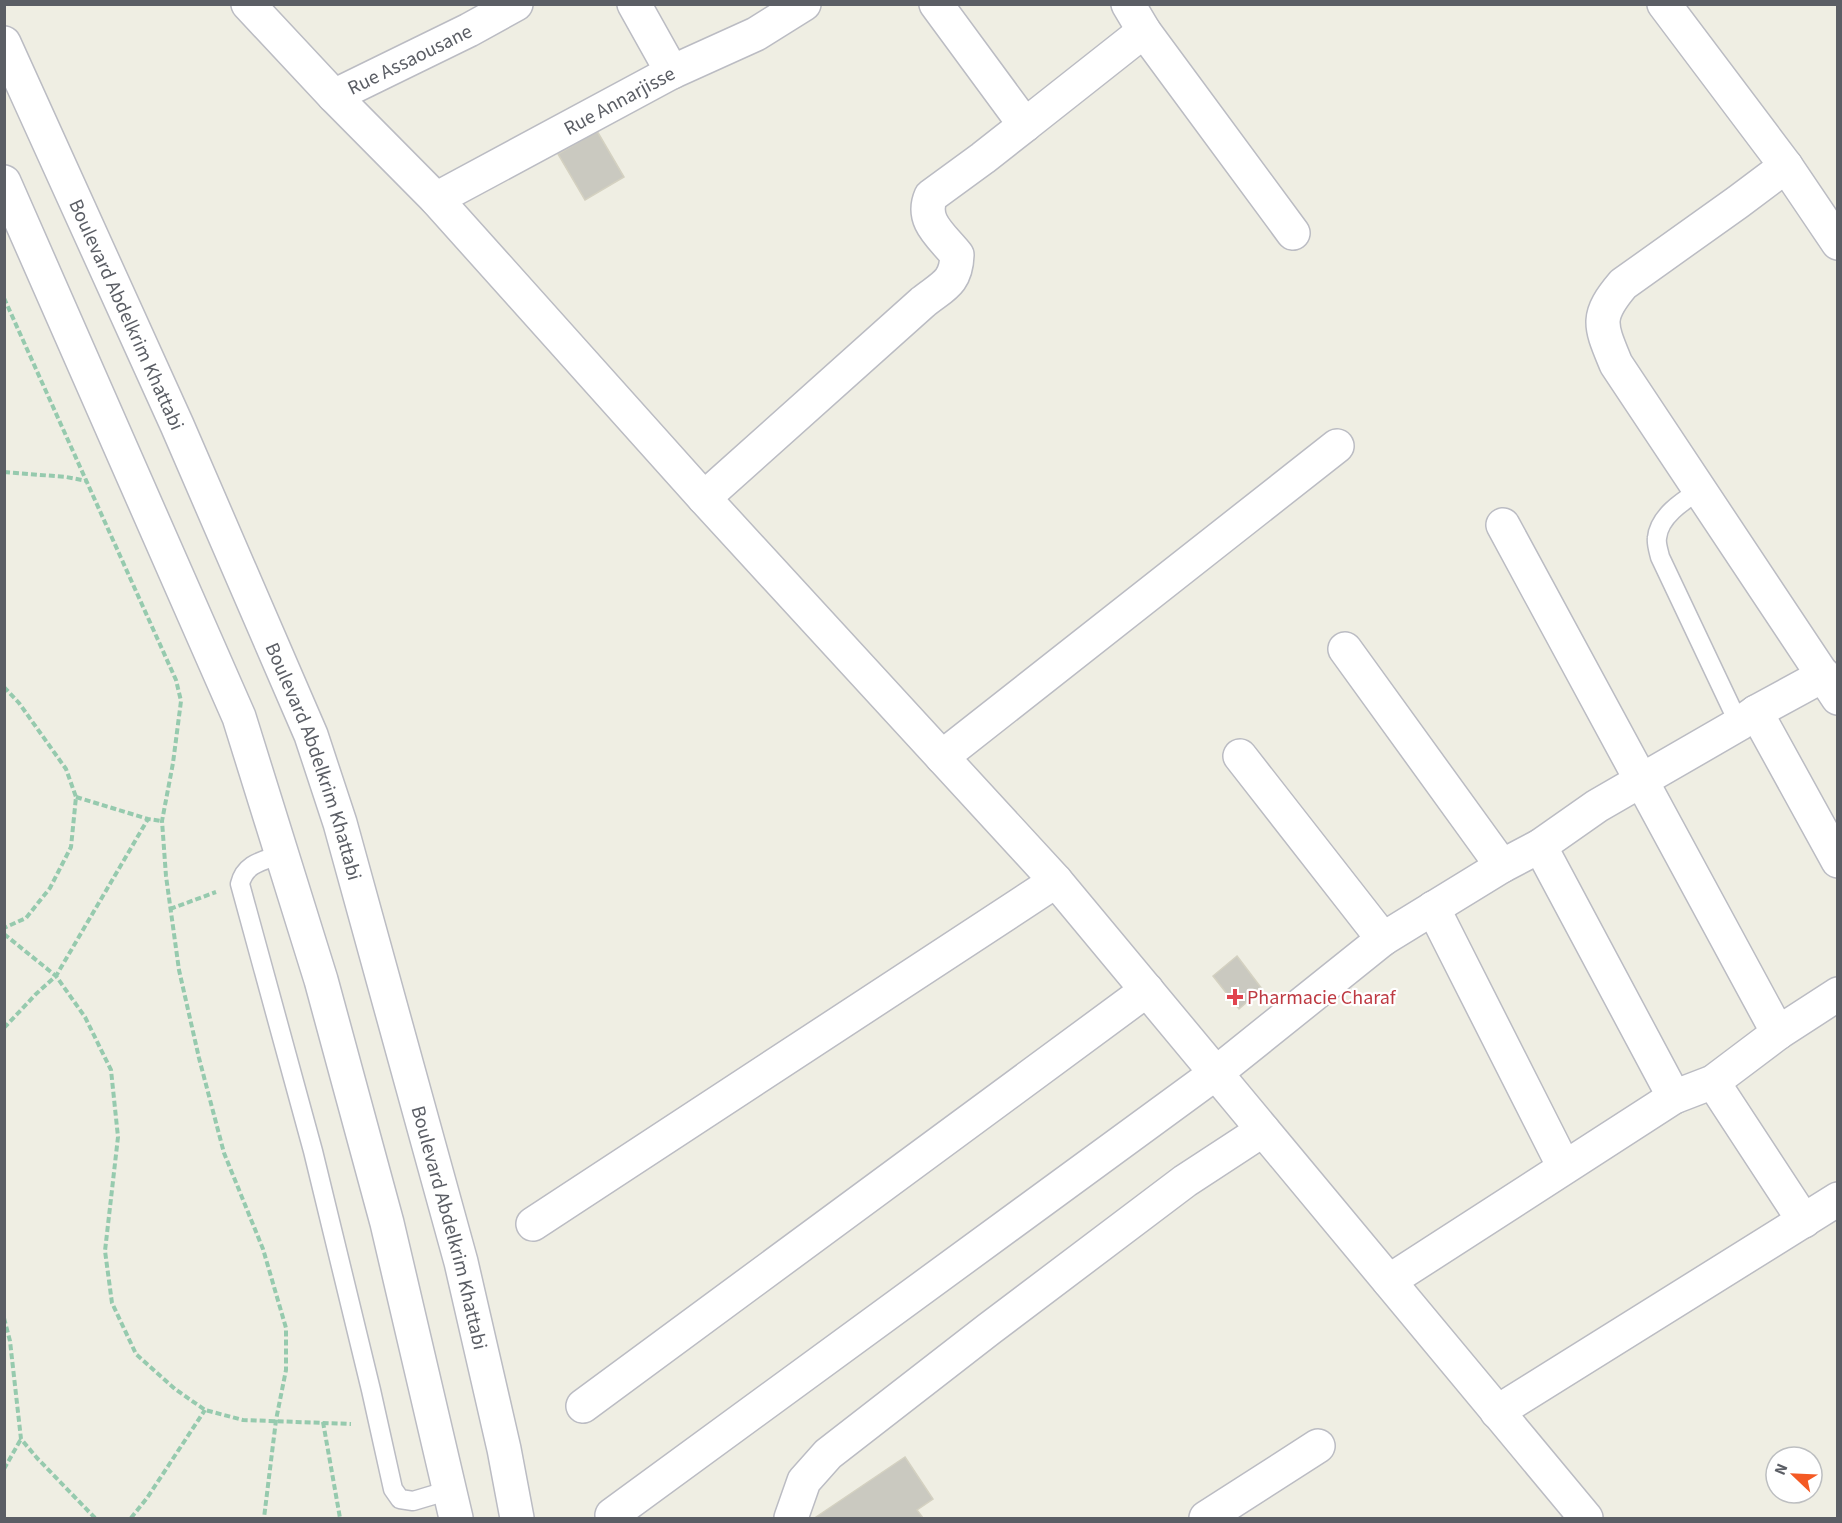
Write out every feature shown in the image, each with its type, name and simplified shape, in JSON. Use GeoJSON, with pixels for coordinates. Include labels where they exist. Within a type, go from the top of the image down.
{"type":"FeatureCollection","features":[{"type":"Feature","properties":{"kind":"street"},"geometry":{"type":"LineString","coordinates":[[248,4],[334,96],[436,199],[704,498],[1056,881],[1586,1518]]}},
{"type":"Feature","properties":{"kind":"street","name":"Rue Assaousane"},"geometry":{"type":"LineString","coordinates":[[334,96],[469,30],[516,4]]}},
{"type":"Feature","properties":{"kind":"street"},"geometry":{"type":"LineString","coordinates":[[634,4],[672,72]]}},
{"type":"Feature","properties":{"kind":"street","name":"Rue Annarjisse"},"geometry":{"type":"LineString","coordinates":[[436,199],[672,72],[756,34],[804,4]]}},
{"type":"Feature","properties":{"kind":"street"},"geometry":{"type":"LineString","coordinates":[[936,4],[1025,125]]}},
{"type":"Feature","properties":{"kind":"street"},"geometry":{"type":"LineString","coordinates":[[1664,4],[1786,166],[1838,243]]}},
{"type":"Feature","properties":{"kind":"street"},"geometry":{"type":"LineString","coordinates":[[704,498],[949,282],[956,268],[957,255],[930,223],[927,216],[927,205],[931,196],[1025,125],[1136,18],[1293,233]]}},
{"type":"Feature","properties":{"kind":"street","name":"Boulevard Abdelkrim Khattabi"},"geometry":{"type":"LineString","coordinates":[[4,43],[138,338],[311,735],[340,824],[461,1262],[504,1449],[517,1518]]}},
{"type":"Feature","properties":{"kind":"street"},"geometry":{"type":"LineString","coordinates":[[612,1515],[1216,1073],[1383,939],[1502,866],[1540,846],[1597,806],[1748,718],[1831,687],[1616,364],[1604,336],[1602,322],[1610,299],[1623,284],[1786,166]]}},
{"type":"Feature","properties":{"kind":"street"},"geometry":{"type":"LineString","coordinates":[[4,182],[239,717],[321,980],[387,1223],[453,1504]]}},
{"type":"Feature","properties":{"kind":"street"},"geometry":{"type":"LineString","coordinates":[[942,757],[1337,446]]}},
{"type":"Feature","properties":{"kind":"street"},"geometry":{"type":"LineString","coordinates":[[1503,525],[1778,1033]]}},
{"type":"Feature","properties":{"kind":"street"},"geometry":{"type":"LineString","coordinates":[[1344,649],[1502,866]]}},
{"type":"Feature","properties":{"kind":"street"},"geometry":{"type":"LineString","coordinates":[[1748,718],[1838,861]]}},
{"type":"Feature","properties":{"kind":"street"},"geometry":{"type":"LineString","coordinates":[[1240,756],[1383,939]]}},
{"type":"Feature","properties":{"kind":"street"},"geometry":{"type":"LineString","coordinates":[[1540,846],[1674,1097]]}},
{"type":"Feature","properties":{"kind":"street"},"geometry":{"type":"LineString","coordinates":[[533,1224],[1056,881]]}},
{"type":"Feature","properties":{"kind":"street"},"geometry":{"type":"LineString","coordinates":[[1433,908],[1564,1167]]}},
{"type":"Feature","properties":{"kind":"street"},"geometry":{"type":"LineString","coordinates":[[583,1406],[1147,990]]}},
{"type":"Feature","properties":{"kind":"street"},"geometry":{"type":"LineString","coordinates":[[1389,1281],[1674,1097],[1713,1082],[1778,1033],[1838,994]]}},
{"type":"Feature","properties":{"kind":"street"},"geometry":{"type":"LineString","coordinates":[[1713,1082],[1804,1221]]}},
{"type":"Feature","properties":{"kind":"street"},"geometry":{"type":"LineString","coordinates":[[791,1518],[804,1481],[828,1454],[1185,1181],[1263,1130]]}},
{"type":"Feature","properties":{"kind":"street"},"geometry":{"type":"LineString","coordinates":[[1497,1412],[1838,1199]]}},
{"type":"Feature","properties":{"kind":"street"},"geometry":{"type":"LineString","coordinates":[[1206,1518],[1318,1446]]}},
{"type":"Feature","properties":{"kind":"lane"},"geometry":{"type":"LineString","coordinates":[[1700,490],[1678,504],[1662,524],[1657,539],[1660,557],[1748,718]]}},
{"type":"Feature","properties":{"kind":"lane"},"geometry":{"type":"LineString","coordinates":[[282,854],[247,868],[242,874],[240,884],[313,1151],[393,1489],[400,1499],[453,1504]]}},
{"type":"Feature","properties":{"kind":"path"},"geometry":{"type":"LineString","coordinates":[[4,298],[176,680],[181,701],[162,821],[170,909],[179,970],[224,1153],[263,1249],[286,1328],[286,1370],[276,1420],[264,1518]]}},
{"type":"Feature","properties":{"kind":"path"},"geometry":{"type":"LineString","coordinates":[[4,472],[87,481]]}},
{"type":"Feature","properties":{"kind":"path"},"geometry":{"type":"LineString","coordinates":[[4,687],[19,703],[66,769],[76,797],[71,847],[50,888],[26,918],[4,928]]}},
{"type":"Feature","properties":{"kind":"path"},"geometry":{"type":"LineString","coordinates":[[76,797],[148,819],[162,821]]}},
{"type":"Feature","properties":{"kind":"path"},"geometry":{"type":"LineString","coordinates":[[4,1028],[56,976],[148,819]]}},
{"type":"Feature","properties":{"kind":"path"},"geometry":{"type":"LineString","coordinates":[[170,909],[240,884]]}},
{"type":"Feature","properties":{"kind":"path"},"geometry":{"type":"LineString","coordinates":[[4,934],[56,976],[85,1017],[111,1070],[118,1137],[105,1251],[112,1303],[136,1354],[175,1389],[205,1410],[243,1420],[379,1425]]}},
{"type":"Feature","properties":{"kind":"path"},"geometry":{"type":"LineString","coordinates":[[4,1318],[10,1341],[21,1439],[95,1518]]}},
{"type":"Feature","properties":{"kind":"path"},"geometry":{"type":"LineString","coordinates":[[131,1518],[147,1498],[205,1410]]}},
{"type":"Feature","properties":{"kind":"path"},"geometry":{"type":"LineString","coordinates":[[323,1422],[340,1518]]}},
{"type":"Feature","properties":{"kind":"path"},"geometry":{"type":"LineString","coordinates":[[4,1469],[21,1439]]}},
{"type":"Feature","properties":{"kind":"building"},"geometry":{"type":"Polygon","coordinates":[[[597,131],[624,177],[585,200],[558,154],[597,131]]]}},
{"type":"Feature","properties":{"kind":"building"},"geometry":{"type":"Polygon","coordinates":[[[1237,956],[1262,989],[1239,1009],[1213,976],[1237,956]]]}},
{"type":"Feature","properties":{"kind":"building"},"geometry":{"type":"Polygon","coordinates":[[[905,1457],[933,1499],[917,1510],[923,1518],[816,1517],[905,1457]]]}},
{"type":"Feature","properties":{"kind":"place","name":"Pharmacie Charaf"},"geometry":{"type":"Point","coordinates":[1235,997]}}]}
